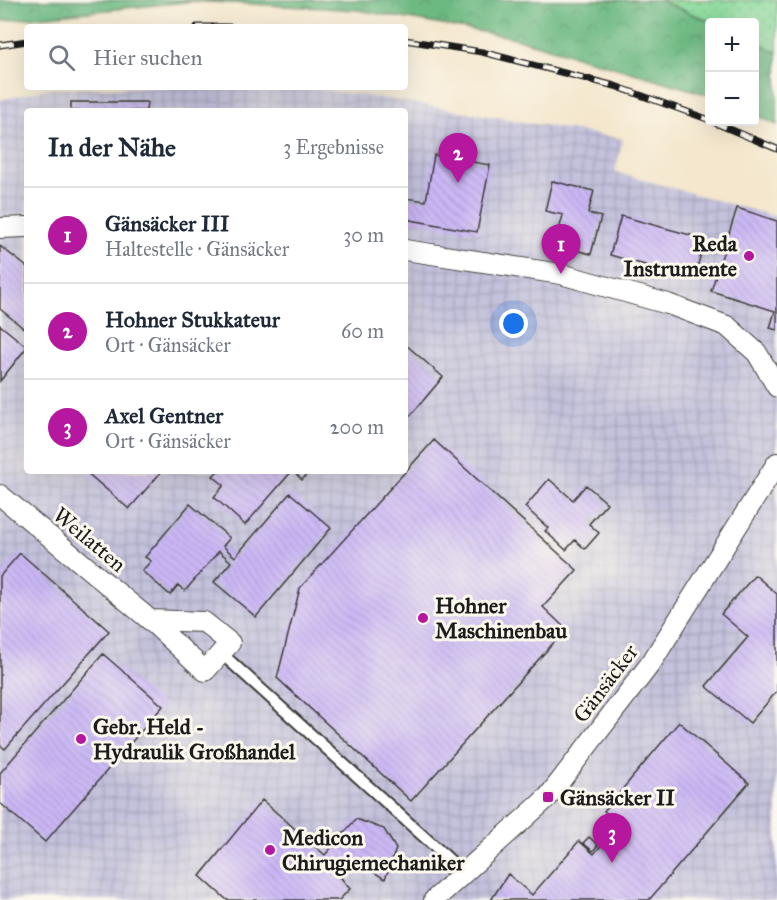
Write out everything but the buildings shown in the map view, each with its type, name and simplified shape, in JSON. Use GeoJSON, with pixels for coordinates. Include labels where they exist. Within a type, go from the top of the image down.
{"type":"FeatureCollection","features":[{"type":"Feature","properties":{"kind":"street"},"geometry":{"type":"LineString","coordinates":[[0,228],[24,227]]}},
{"type":"Feature","properties":{"kind":"street"},"geometry":{"type":"LineString","coordinates":[[408,250],[561,274],[668,304],[727,326],[757,353],[777,387]]}},
{"type":"Feature","properties":{"kind":"street","name":"Gänsäcker"},"geometry":{"type":"LineString","coordinates":[[434,900],[548,797],[651,663],[777,464]]}},
{"type":"Feature","properties":{"kind":"street","name":"Weilatten"},"geometry":{"type":"LineString","coordinates":[[0,495],[150,620],[205,671],[221,653]]}},
{"type":"Feature","properties":{"kind":"street"},"geometry":{"type":"LineString","coordinates":[[150,620],[204,622],[230,643],[221,653]]}},
{"type":"Feature","properties":{"kind":"lane"},"geometry":{"type":"LineString","coordinates":[[221,653],[464,873]]}},
{"type":"Feature","properties":{"kind":"shaded area"},"geometry":{"type":"Polygon","coordinates":[[[43,90],[324,90],[390,99],[623,139],[615,172],[777,217],[777,900],[0,900],[0,100],[43,90]]]}},
{"type":"Feature","properties":{"kind":"green space"},"geometry":{"type":"Polygon","coordinates":[[[0,0],[659,0],[705,19],[705,94],[511,37],[357,10],[195,1],[0,21],[0,0]]]}},
{"type":"Feature","properties":{"kind":"green space"},"geometry":{"type":"Polygon","coordinates":[[[659,0],[777,0],[777,53],[759,43],[759,18],[705,19],[659,0]]]}},
{"type":"Feature","properties":{"kind":"green space"},"geometry":{"type":"Polygon","coordinates":[[[759,43],[777,53],[777,125],[759,116],[759,43]]]}},
{"type":"Feature","properties":{"kind":"railway"},"geometry":{"type":"LineString","coordinates":[[408,40],[482,52],[615,86],[705,118]]}},
{"type":"Feature","properties":{"kind":"railway"},"geometry":{"type":"LineString","coordinates":[[0,45],[24,41]]}},
{"type":"Feature","properties":{"kind":"railway"},"geometry":{"type":"LineString","coordinates":[[722,126],[777,149]]}},
{"type":"Feature","properties":{"kind":"place","name":"Hohner Stukkateur"},"geometry":{"type":"Point","coordinates":[458,183]}},
{"type":"Feature","properties":{"kind":"place","name":"Reda Instrumente"},"geometry":{"type":"Point","coordinates":[749,256]}},
{"type":"Feature","properties":{"kind":"place","name":"Gänsäcker III"},"geometry":{"type":"Point","coordinates":[561,274]}},
{"type":"Feature","properties":{"kind":"place","name":"Hohner Maschinenbau"},"geometry":{"type":"Point","coordinates":[423,618]}},
{"type":"Feature","properties":{"kind":"place","name":"Gebr. Held - Hydraulik Großhandel"},"geometry":{"type":"Point","coordinates":[81,739]}},
{"type":"Feature","properties":{"kind":"place","name":"Gänsäcker II"},"geometry":{"type":"Point","coordinates":[548,797]}},
{"type":"Feature","properties":{"kind":"place","name":"Medicon Chirugiemechaniker"},"geometry":{"type":"Point","coordinates":[270,850]}},
{"type":"Feature","properties":{"kind":"place","name":"Axel Gentner"},"geometry":{"type":"Point","coordinates":[612,863]}}]}
